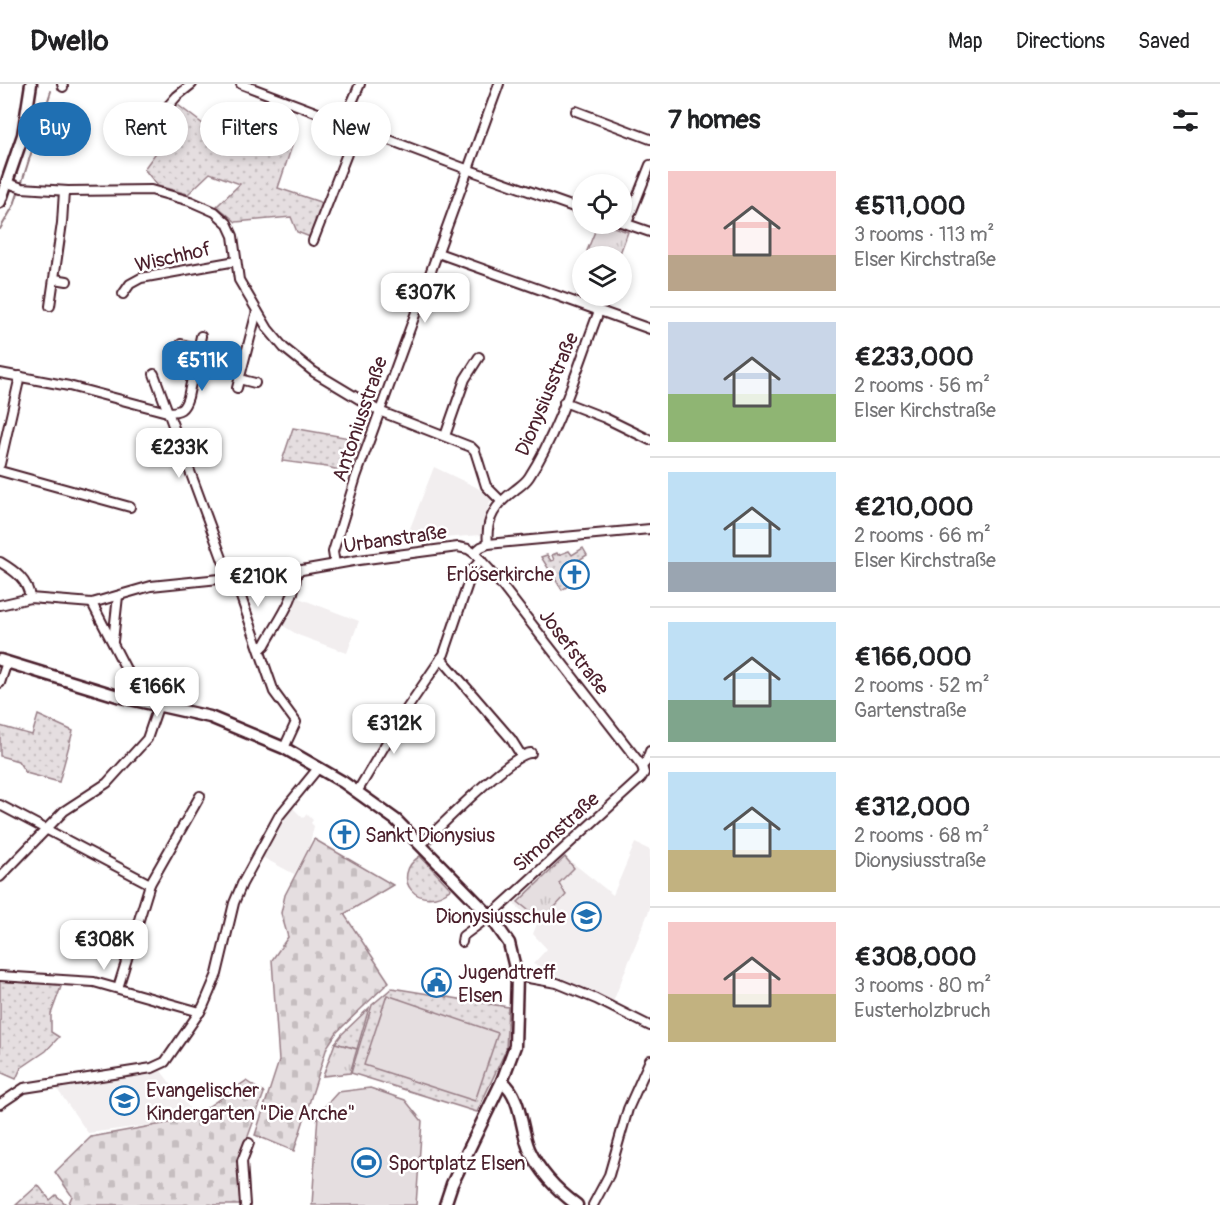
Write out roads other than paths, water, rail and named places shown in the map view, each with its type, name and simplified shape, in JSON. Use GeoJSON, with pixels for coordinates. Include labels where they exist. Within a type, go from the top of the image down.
{"type":"FeatureCollection","features":[{"type":"Feature","properties":{"kind":"street"},"geometry":{"type":"LineString","coordinates":[[0,202],[16,186],[31,84]]}},
{"type":"Feature","properties":{"kind":"street"},"geometry":{"type":"LineString","coordinates":[[172,102],[192,84]]}},
{"type":"Feature","properties":{"kind":"street"},"geometry":{"type":"LineString","coordinates":[[241,84],[311,111]]}},
{"type":"Feature","properties":{"kind":"street"},"geometry":{"type":"LineString","coordinates":[[352,102],[360,84]]}},
{"type":"Feature","properties":{"kind":"street","name":"Antoniusstraße"},"geometry":{"type":"LineString","coordinates":[[334,564],[333,552],[356,477],[499,84]]}},
{"type":"Feature","properties":{"kind":"street"},"geometry":{"type":"LineString","coordinates":[[576,111],[650,138]]}},
{"type":"Feature","properties":{"kind":"street"},"geometry":{"type":"LineString","coordinates":[[391,140],[572,206]]}},
{"type":"Feature","properties":{"kind":"street"},"geometry":{"type":"LineString","coordinates":[[313,241],[346,156]]}},
{"type":"Feature","properties":{"kind":"street"},"geometry":{"type":"LineString","coordinates":[[632,205],[650,165]]}},
{"type":"Feature","properties":{"kind":"street"},"geometry":{"type":"LineString","coordinates":[[16,186],[64,191],[148,189],[179,197],[215,212],[227,223],[233,236],[239,280],[278,342],[314,372],[379,411],[467,443],[475,451],[486,486],[501,501]]}},
{"type":"Feature","properties":{"kind":"street"},"geometry":{"type":"LineString","coordinates":[[50,306],[64,191]]}},
{"type":"Feature","properties":{"kind":"street"},"geometry":{"type":"LineString","coordinates":[[632,226],[650,232]]}},
{"type":"Feature","properties":{"kind":"street"},"geometry":{"type":"LineString","coordinates":[[438,253],[650,330]]}},
{"type":"Feature","properties":{"kind":"street","name":"Wischhof"},"geometry":{"type":"LineString","coordinates":[[123,294],[130,284],[141,278],[236,261]]}},
{"type":"Feature","properties":{"kind":"street"},"geometry":{"type":"LineString","coordinates":[[55,279],[67,281]]}},
{"type":"Feature","properties":{"kind":"street"},"geometry":{"type":"LineString","coordinates":[[237,388],[257,311]]}},
{"type":"Feature","properties":{"kind":"street","name":"Dionysiusstraße"},"geometry":{"type":"LineString","coordinates":[[488,544],[487,534],[491,514],[501,501],[527,481],[541,458],[599,311]]}},
{"type":"Feature","properties":{"kind":"street"},"geometry":{"type":"LineString","coordinates":[[0,373],[69,386],[167,412],[179,412],[186,406],[201,336]]}},
{"type":"Feature","properties":{"kind":"street"},"geometry":{"type":"LineString","coordinates":[[181,344],[198,348]]}},
{"type":"Feature","properties":{"kind":"street"},"geometry":{"type":"LineString","coordinates":[[445,436],[465,379],[478,357]]}},
{"type":"Feature","properties":{"kind":"street"},"geometry":{"type":"LineString","coordinates":[[154,374],[274,692],[296,722],[284,748]]}},
{"type":"Feature","properties":{"kind":"street"},"geometry":{"type":"LineString","coordinates":[[0,464],[20,376]]}},
{"type":"Feature","properties":{"kind":"street"},"geometry":{"type":"LineString","coordinates":[[239,379],[255,383]]}},
{"type":"Feature","properties":{"kind":"street"},"geometry":{"type":"LineString","coordinates":[[564,402],[605,418],[650,441]]}},
{"type":"Feature","properties":{"kind":"street"},"geometry":{"type":"LineString","coordinates":[[0,471],[130,507]]}},
{"type":"Feature","properties":{"kind":"street","name":"Urbanstraße"},"geometry":{"type":"LineString","coordinates":[[0,605],[30,598],[92,603],[151,586],[296,571],[458,547],[474,553],[481,546],[488,544],[650,530]]}},
{"type":"Feature","properties":{"kind":"street","name":"Josefstraße"},"geometry":{"type":"LineString","coordinates":[[474,553],[645,773]]}},
{"type":"Feature","properties":{"kind":"street"},"geometry":{"type":"LineString","coordinates":[[357,792],[406,710],[441,658],[473,569],[481,560]]}},
{"type":"Feature","properties":{"kind":"street"},"geometry":{"type":"LineString","coordinates":[[0,562],[24,580],[29,588],[30,598]]}},
{"type":"Feature","properties":{"kind":"street"},"geometry":{"type":"LineString","coordinates":[[260,650],[265,645],[292,595],[297,581],[296,571]]}},
{"type":"Feature","properties":{"kind":"street"},"geometry":{"type":"LineString","coordinates":[[113,643],[114,616],[118,596]]}},
{"type":"Feature","properties":{"kind":"street"},"geometry":{"type":"LineString","coordinates":[[92,603],[131,680],[132,699]]}},
{"type":"Feature","properties":{"kind":"street"},"geometry":{"type":"LineString","coordinates":[[441,658],[511,739],[521,754]]}},
{"type":"Feature","properties":{"kind":"street"},"geometry":{"type":"LineString","coordinates":[[0,683],[3,661],[132,699],[210,717],[284,748],[319,767],[396,820],[490,916],[509,943],[518,976],[515,1046],[502,1081],[452,1184],[445,1205]]}},
{"type":"Feature","properties":{"kind":"street"},"geometry":{"type":"LineString","coordinates":[[0,877],[64,811],[107,783],[147,739],[159,704]]}},
{"type":"Feature","properties":{"kind":"street","name":"Simonstraße"},"geometry":{"type":"LineString","coordinates":[[462,942],[463,936],[490,916],[645,773],[650,751]]}},
{"type":"Feature","properties":{"kind":"street"},"geometry":{"type":"LineString","coordinates":[[422,844],[479,788],[521,754],[531,753]]}},
{"type":"Feature","properties":{"kind":"street"},"geometry":{"type":"LineString","coordinates":[[0,1104],[24,1088],[159,1066],[165,1062],[200,1012],[217,974],[234,903],[242,884],[279,816],[319,767]]}},
{"type":"Feature","properties":{"kind":"street"},"geometry":{"type":"LineString","coordinates":[[118,988],[150,884],[200,796]]}},
{"type":"Feature","properties":{"kind":"street"},"geometry":{"type":"LineString","coordinates":[[0,805],[150,884]]}},
{"type":"Feature","properties":{"kind":"street"},"geometry":{"type":"LineString","coordinates":[[0,976],[94,982],[200,1012]]}},
{"type":"Feature","properties":{"kind":"street"},"geometry":{"type":"LineString","coordinates":[[518,976],[557,983],[596,999],[650,1026]]}},
{"type":"Feature","properties":{"kind":"street"},"geometry":{"type":"LineString","coordinates":[[593,1205],[609,1175],[628,1109],[650,1060]]}},
{"type":"Feature","properties":{"kind":"street"},"geometry":{"type":"LineString","coordinates":[[502,1081],[510,1089],[516,1101],[524,1134],[535,1159],[547,1177],[577,1205]]}},
{"type":"Feature","properties":{"kind":"street"},"geometry":{"type":"LineString","coordinates":[[245,1205],[242,1161],[249,1143]]}},
{"type":"Feature","properties":{"kind":"waterway"},"geometry":{"type":"LineString","coordinates":[[21,185],[51,91]]}},
{"type":"Feature","properties":{"kind":"waterway"},"geometry":{"type":"LineString","coordinates":[[0,229],[14,205],[19,190]]}},
{"type":"Feature","properties":{"kind":"place","name":"Erlöserkirche"},"geometry":{"type":"Point","coordinates":[575,574]}},
{"type":"Feature","properties":{"kind":"place","name":"Sankt Dionysius"},"geometry":{"type":"Point","coordinates":[344,835]}},
{"type":"Feature","properties":{"kind":"place","name":"Dionysiusschule"},"geometry":{"type":"Point","coordinates":[587,916]}},
{"type":"Feature","properties":{"kind":"place","name":"Jugendtreff Elsen"},"geometry":{"type":"Point","coordinates":[437,983]}},
{"type":"Feature","properties":{"kind":"place","name":"Evangelischer Kindergarten \"Die Arche\""},"geometry":{"type":"Point","coordinates":[125,1101]}},
{"type":"Feature","properties":{"kind":"place","name":"Sportplatz Elsen"},"geometry":{"type":"Point","coordinates":[367,1163]}}]}
